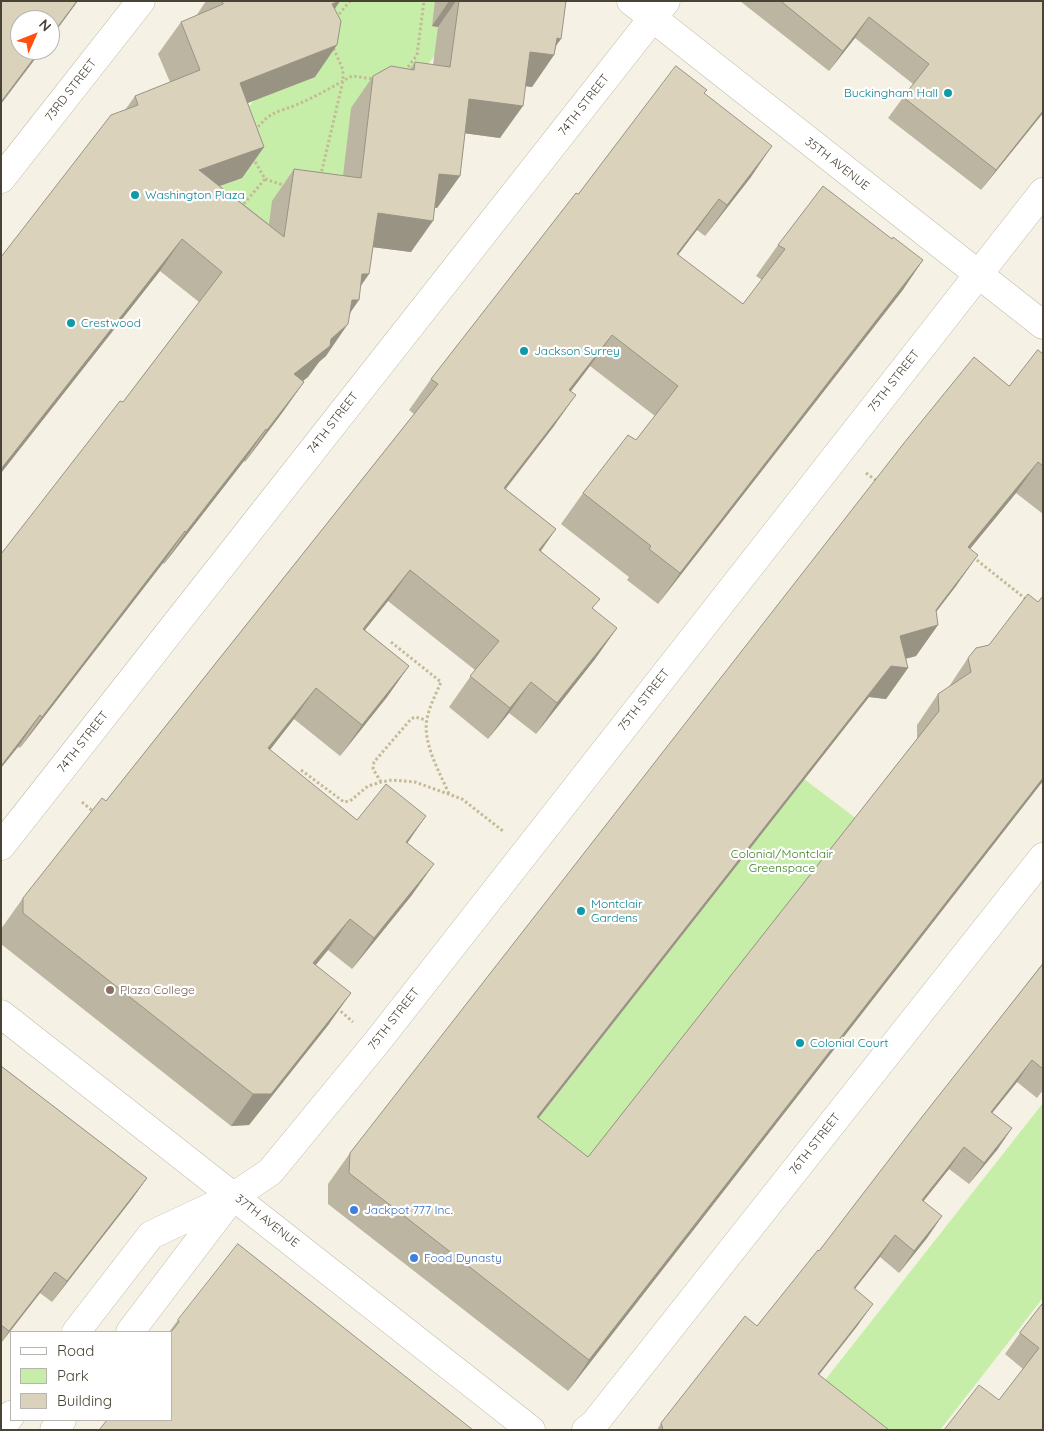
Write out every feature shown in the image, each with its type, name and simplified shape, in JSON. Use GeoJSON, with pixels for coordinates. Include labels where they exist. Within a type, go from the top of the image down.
{"type":"FeatureCollection","features":[{"type":"Feature","properties":{"kind":"street","name":"73RD STREET"},"geometry":{"type":"LineString","coordinates":[[1,179],[141,1]]}},
{"type":"Feature","properties":{"kind":"street","name":"35TH AVENUE"},"geometry":{"type":"LineString","coordinates":[[631,1],[659,10],[978,274],[1043,325]]}},
{"type":"Feature","properties":{"kind":"street","name":"74TH STREET"},"geometry":{"type":"LineString","coordinates":[[1,846],[659,10]]}},
{"type":"Feature","properties":{"kind":"street","name":"75TH STREET"},"geometry":{"type":"LineString","coordinates":[[77,1331],[150,1235],[234,1196],[270,1172],[377,1042],[1043,192]]}},
{"type":"Feature","properties":{"kind":"street","name":"76TH STREET"},"geometry":{"type":"LineString","coordinates":[[586,1430],[594,1424],[606,1409],[1043,857]]}},
{"type":"Feature","properties":{"kind":"street","name":"37TH AVENUE"},"geometry":{"type":"LineString","coordinates":[[1,1014],[531,1430]]}},
{"type":"Feature","properties":{"kind":"street","name":"75TH STREET"},"geometry":{"type":"LineString","coordinates":[[131,1331],[234,1196]]}},
{"type":"Feature","properties":{"kind":"street"},"geometry":{"type":"LineString","coordinates":[[1,1428],[10,1416]]}},
{"type":"Feature","properties":{"kind":"path"},"geometry":{"type":"LineString","coordinates":[[334,20],[350,1]]}},
{"type":"Feature","properties":{"kind":"path"},"geometry":{"type":"LineString","coordinates":[[399,75],[406,70],[417,55],[424,1]]}},
{"type":"Feature","properties":{"kind":"path"},"geometry":{"type":"LineString","coordinates":[[312,179],[322,170],[342,81],[343,70],[330,40]]}},
{"type":"Feature","properties":{"kind":"path"},"geometry":{"type":"LineString","coordinates":[[251,136],[259,125],[273,112],[297,105],[352,76],[375,79]]}},
{"type":"Feature","properties":{"kind":"path"},"geometry":{"type":"LineString","coordinates":[[252,151],[253,159],[265,179],[292,188]]}},
{"type":"Feature","properties":{"kind":"path"},"geometry":{"type":"LineString","coordinates":[[246,215],[242,206],[265,179]]}},
{"type":"Feature","properties":{"kind":"path"},"geometry":{"type":"LineString","coordinates":[[866,473],[881,484]]}},
{"type":"Feature","properties":{"kind":"path"},"geometry":{"type":"LineString","coordinates":[[968,554],[1028,601]]}},
{"type":"Feature","properties":{"kind":"path"},"geometry":{"type":"LineString","coordinates":[[391,642],[441,682],[426,720],[427,736],[433,757],[449,794]]}},
{"type":"Feature","properties":{"kind":"path"},"geometry":{"type":"LineString","coordinates":[[381,782],[373,769],[374,762],[411,718],[415,717],[426,720]]}},
{"type":"Feature","properties":{"kind":"path"},"geometry":{"type":"LineString","coordinates":[[301,770],[344,802],[350,801],[368,786],[381,782],[392,780],[415,782],[462,799],[506,833]]}},
{"type":"Feature","properties":{"kind":"path"},"geometry":{"type":"LineString","coordinates":[[82,802],[97,814]]}},
{"type":"Feature","properties":{"kind":"path"},"geometry":{"type":"LineString","coordinates":[[334,1006],[357,1025]]}},
{"type":"Feature","properties":{"kind":"green space"},"geometry":{"type":"Polygon","coordinates":[[[335,1],[475,2],[278,264],[185,185],[335,1]]]}},
{"type":"Feature","properties":{"kind":"green space","name":"Colonial/Montclair Greenspace"},"geometry":{"type":"Polygon","coordinates":[[[804,779],[857,819],[577,1175],[525,1136],[804,779]]]}},
{"type":"Feature","properties":{"kind":"green space"},"geometry":{"type":"Polygon","coordinates":[[[1043,1103],[1043,1298],[940,1430],[870,1430],[818,1389],[1043,1103]]]}},
{"type":"Feature","properties":{"kind":"building"},"geometry":{"type":"Polygon","coordinates":[[[1,1],[77,1],[60,24],[60,10],[10,10],[10,60],[32,60],[1,102],[1,1]]]}},
{"type":"Feature","properties":{"kind":"building"},"geometry":{"type":"Polygon","coordinates":[[[222,1],[340,1],[332,4],[341,21],[337,45],[240,83],[264,147],[199,170],[284,237],[294,169],[361,178],[373,76],[391,66],[414,70],[415,62],[450,67],[459,1],[566,1],[561,39],[557,38],[554,55],[530,52],[523,106],[469,99],[460,176],[439,174],[433,221],[378,213],[369,274],[362,274],[359,300],[352,300],[348,324],[331,339],[330,346],[294,374],[304,382],[185,531],[42,717],[40,715],[1,766],[1,554],[120,401],[123,402],[222,272],[182,239],[1,469],[1,257],[111,115],[138,105],[135,96],[200,70],[181,22],[223,4],[222,1]]]}},
{"type":"Feature","properties":{"kind":"building","name":"Buckingham Hall"},"geometry":{"type":"Polygon","coordinates":[[[781,1],[1043,1],[1043,111],[996,170],[903,97],[929,64],[869,17],[843,51],[781,1]]]}},
{"type":"Feature","properties":{"kind":"building"},"geometry":{"type":"Polygon","coordinates":[[[676,66],[707,90],[704,93],[772,146],[727,205],[719,199],[677,254],[743,304],[785,249],[778,245],[823,186],[892,239],[893,237],[923,260],[680,573],[649,549],[651,546],[583,493],[628,435],[636,440],[678,386],[612,335],[569,390],[576,395],[504,488],[556,529],[539,550],[600,599],[592,608],[617,628],[557,703],[531,682],[510,708],[470,676],[499,641],[410,570],[363,629],[409,666],[362,725],[316,688],[268,748],[357,820],[386,784],[426,816],[406,842],[434,864],[374,938],[350,919],[313,963],[351,993],[271,1094],[253,1094],[23,913],[23,898],[102,798],[106,801],[438,384],[431,379],[576,193],[578,194],[676,66]]]}},
{"type":"Feature","properties":{"kind":"building"},"geometry":{"type":"Polygon","coordinates":[[[1038,350],[1043,354],[1043,466],[1038,462],[968,547],[978,555],[936,610],[938,625],[900,636],[908,668],[891,666],[537,1117],[588,1157],[939,711],[938,694],[971,672],[968,658],[976,648],[989,645],[1028,594],[1038,602],[1043,596],[1043,778],[589,1360],[349,1173],[350,1153],[904,443],[974,357],[1009,386],[1038,350]]]}},
{"type":"Feature","properties":{"kind":"building"},"geometry":{"type":"Polygon","coordinates":[[[1043,964],[1043,1069],[1032,1060],[991,1112],[1012,1128],[984,1163],[964,1147],[922,1200],[942,1216],[914,1251],[895,1235],[854,1288],[873,1304],[818,1374],[889,1430],[663,1430],[661,1423],[745,1316],[757,1326],[819,1251],[1043,964]]]}},
{"type":"Feature","properties":{"kind":"building"},"geometry":{"type":"Polygon","coordinates":[[[1,1066],[147,1178],[67,1281],[55,1272],[9,1331],[1,1325],[1,1066]]]}},
{"type":"Feature","properties":{"kind":"building"},"geometry":{"type":"Polygon","coordinates":[[[238,1244],[473,1430],[99,1430],[106,1421],[172,1421],[172,1331],[179,1322],[178,1320],[238,1244]]]}},
{"type":"Feature","properties":{"kind":"building"},"geometry":{"type":"Polygon","coordinates":[[[1043,1303],[1043,1430],[944,1430],[979,1385],[999,1400],[1039,1348],[1020,1333],[1043,1303]]]}},
{"type":"Feature","properties":{"kind":"place","name":"Buckingham Hall"},"geometry":{"type":"Point","coordinates":[948,93]}},
{"type":"Feature","properties":{"kind":"place","name":"Washington Plaza"},"geometry":{"type":"Point","coordinates":[135,195]}},
{"type":"Feature","properties":{"kind":"place","name":"Crestwood"},"geometry":{"type":"Point","coordinates":[71,323]}},
{"type":"Feature","properties":{"kind":"place","name":"Jackson Surrey"},"geometry":{"type":"Point","coordinates":[524,351]}},
{"type":"Feature","properties":{"kind":"place","name":"Montclair Gardens"},"geometry":{"type":"Point","coordinates":[581,911]}},
{"type":"Feature","properties":{"kind":"place","name":"Plaza College"},"geometry":{"type":"Point","coordinates":[110,990]}},
{"type":"Feature","properties":{"kind":"place","name":"Colonial Court"},"geometry":{"type":"Point","coordinates":[800,1043]}},
{"type":"Feature","properties":{"kind":"place","name":"Jackpot 777 Inc."},"geometry":{"type":"Point","coordinates":[354,1210]}},
{"type":"Feature","properties":{"kind":"place","name":"Food Dynasty"},"geometry":{"type":"Point","coordinates":[414,1258]}}]}
